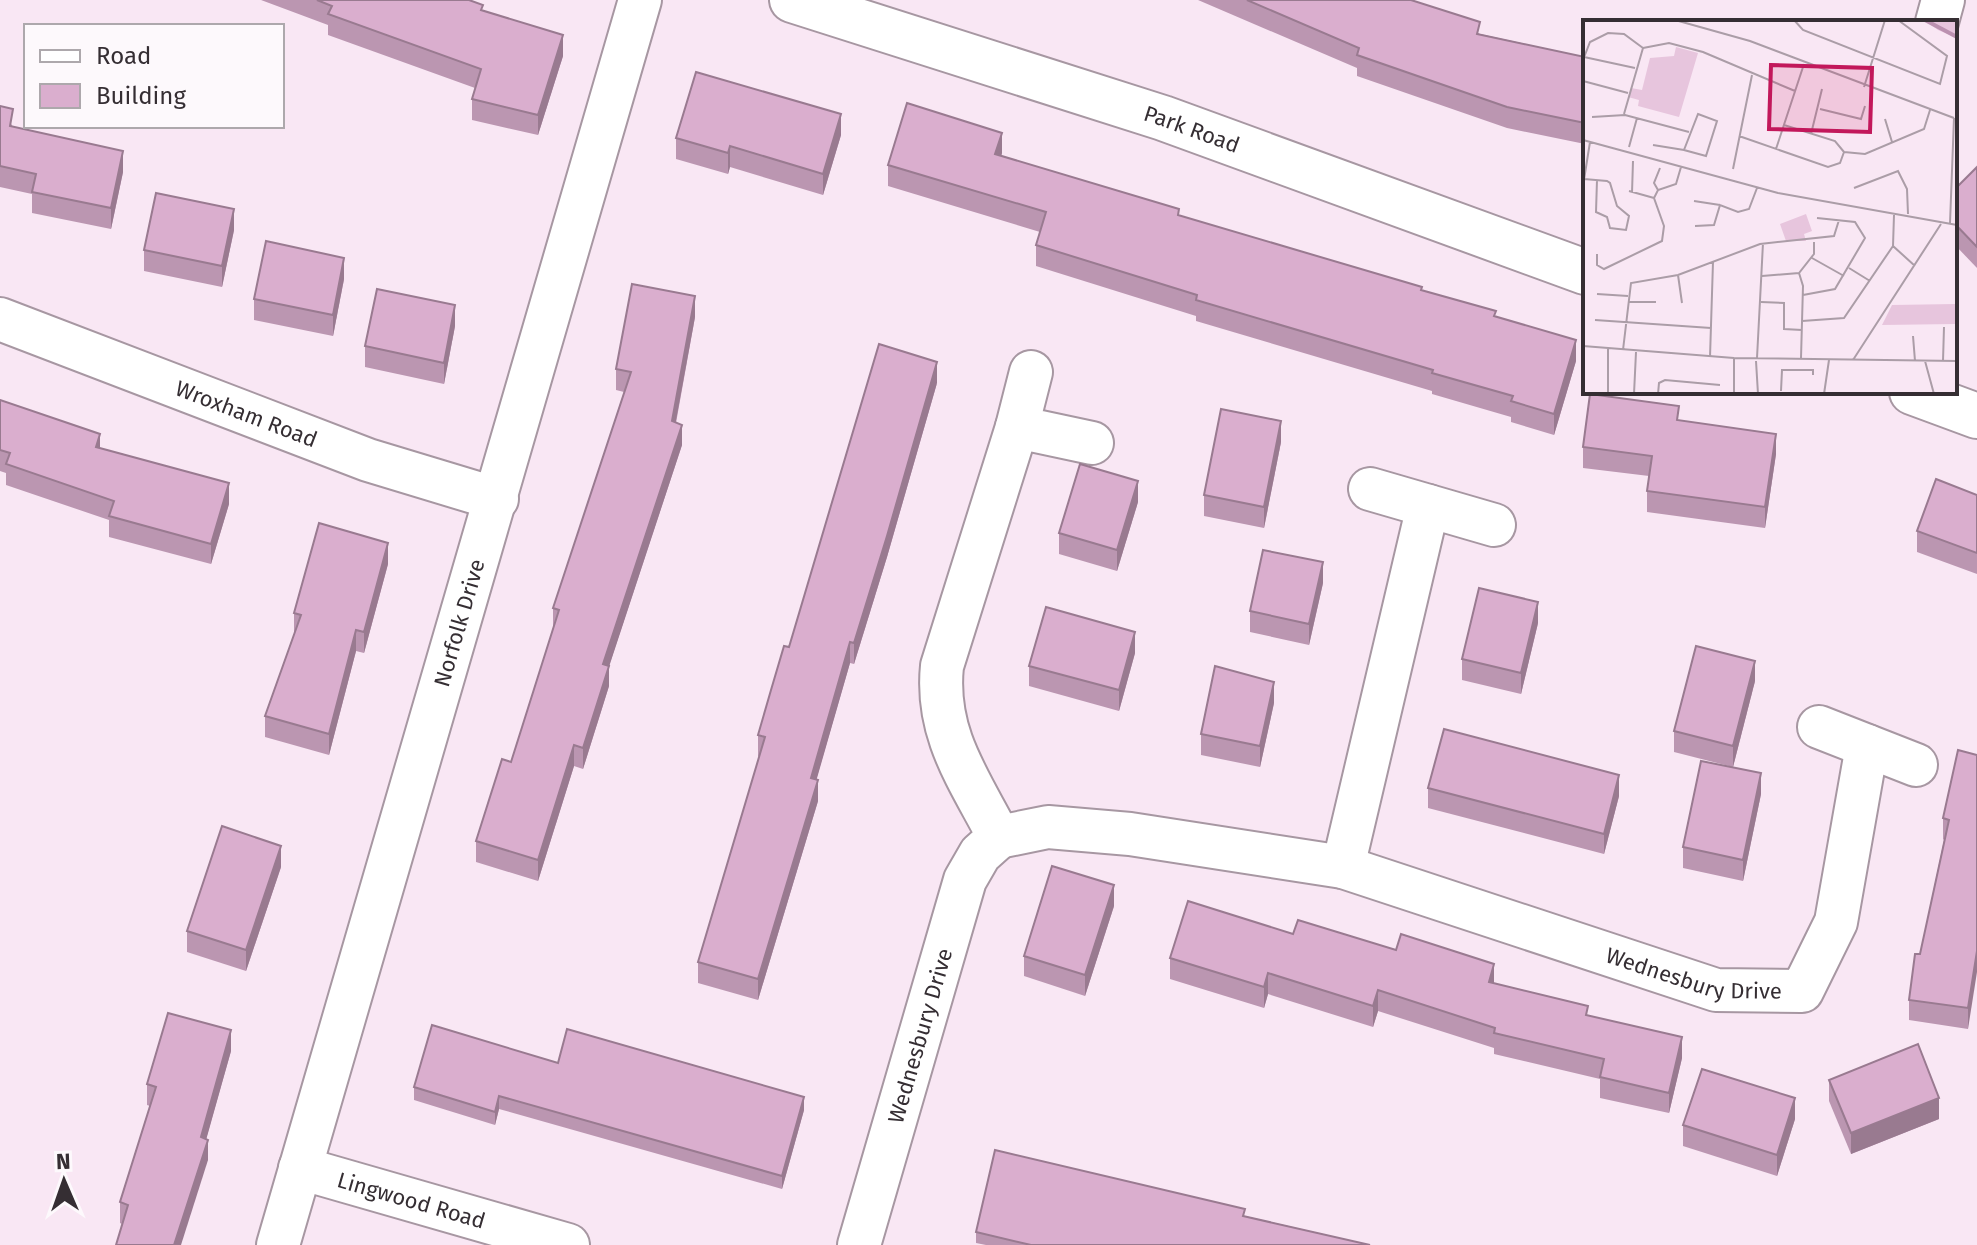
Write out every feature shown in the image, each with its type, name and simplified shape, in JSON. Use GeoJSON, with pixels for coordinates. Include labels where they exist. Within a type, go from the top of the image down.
{"type":"FeatureCollection","features":[{"type":"Feature","properties":{"kind":"street","name":"Norfolk Drive"},"geometry":{"type":"LineString","coordinates":[[278,1245],[640,0]]}},
{"type":"Feature","properties":{"kind":"street","name":"Park Road"},"geometry":{"type":"LineString","coordinates":[[792,0],[1163,118],[1583,271]]}},
{"type":"Feature","properties":{"kind":"street"},"geometry":{"type":"LineString","coordinates":[[1938,20],[1943,0]]}},
{"type":"Feature","properties":{"kind":"street","name":"Wroxham Road"},"geometry":{"type":"LineString","coordinates":[[0,319],[339,450],[497,499]]}},
{"type":"Feature","properties":{"kind":"street"},"geometry":{"type":"LineString","coordinates":[[999,837],[950,744],[939,693],[942,666],[1017,427],[1031,372]]}},
{"type":"Feature","properties":{"kind":"street"},"geometry":{"type":"LineString","coordinates":[[1917,394],[1977,416]]}},
{"type":"Feature","properties":{"kind":"street"},"geometry":{"type":"LineString","coordinates":[[1017,427],[1092,443]]}},
{"type":"Feature","properties":{"kind":"street"},"geometry":{"type":"LineString","coordinates":[[1370,489],[1494,525]]}},
{"type":"Feature","properties":{"kind":"street"},"geometry":{"type":"LineString","coordinates":[[1343,867],[1428,506]]}},
{"type":"Feature","properties":{"kind":"street"},"geometry":{"type":"LineString","coordinates":[[1819,727],[1916,765]]}},
{"type":"Feature","properties":{"kind":"street","name":"Wednesbury Drive"},"geometry":{"type":"LineString","coordinates":[[859,1245],[965,880],[980,854],[999,837],[1048,827],[1343,867],[1716,990],[1802,991],[1836,922],[1867,746]]}},
{"type":"Feature","properties":{"kind":"street","name":"Lingwood Road"},"geometry":{"type":"LineString","coordinates":[[300,1168],[568,1245]]}},
{"type":"Feature","properties":{"kind":"building"},"geometry":{"type":"Polygon","coordinates":[[[317,0],[469,0],[483,5],[481,10],[563,35],[538,115],[472,99],[481,69],[328,14],[332,6],[317,0]]]}},
{"type":"Feature","properties":{"kind":"building"},"geometry":{"type":"Polygon","coordinates":[[[1247,0],[1411,0],[1480,22],[1477,34],[1583,57],[1583,123],[1507,107],[1357,55],[1359,48],[1247,0]]]}},
{"type":"Feature","properties":{"kind":"building"},"geometry":{"type":"Polygon","coordinates":[[[696,72],[841,114],[823,174],[730,146],[728,153],[676,138],[696,72]]]}},
{"type":"Feature","properties":{"kind":"building"},"geometry":{"type":"Polygon","coordinates":[[[907,103],[1002,133],[995,154],[1179,209],[1178,215],[1422,287],[1421,290],[1496,311],[1494,316],[1576,340],[1554,414],[1511,401],[1513,396],[1196,300],[1197,295],[1036,245],[1046,212],[888,165],[907,103]]]}},
{"type":"Feature","properties":{"kind":"building"},"geometry":{"type":"Polygon","coordinates":[[[0,106],[13,109],[10,126],[123,151],[111,208],[32,192],[36,174],[0,166],[0,106]]]}},
{"type":"Feature","properties":{"kind":"building"},"geometry":{"type":"Polygon","coordinates":[[[1977,167],[1977,247],[1957,226],[1957,187],[1977,167]]]}},
{"type":"Feature","properties":{"kind":"building"},"geometry":{"type":"Polygon","coordinates":[[[156,193],[234,209],[222,266],[144,250],[156,193]]]}},
{"type":"Feature","properties":{"kind":"building"},"geometry":{"type":"Polygon","coordinates":[[[266,241],[344,258],[333,315],[254,299],[266,241]]]}},
{"type":"Feature","properties":{"kind":"building"},"geometry":{"type":"Polygon","coordinates":[[[632,284],[695,296],[672,421],[682,425],[603,664],[609,666],[583,748],[574,745],[538,860],[476,841],[502,759],[511,762],[559,610],[553,608],[631,372],[616,369],[632,284]]]}},
{"type":"Feature","properties":{"kind":"building"},"geometry":{"type":"Polygon","coordinates":[[[377,289],[455,305],[444,363],[365,346],[377,289]]]}},
{"type":"Feature","properties":{"kind":"building"},"geometry":{"type":"Polygon","coordinates":[[[879,344],[937,362],[854,643],[850,642],[811,778],[818,780],[758,979],[698,962],[765,737],[758,735],[771,690],[784,646],[789,647],[879,344]]]}},
{"type":"Feature","properties":{"kind":"building"},"geometry":{"type":"Polygon","coordinates":[[[1590,394],[1679,406],[1677,420],[1776,434],[1765,507],[1647,491],[1652,456],[1583,447],[1590,394]]]}},
{"type":"Feature","properties":{"kind":"building"},"geometry":{"type":"Polygon","coordinates":[[[0,400],[100,434],[96,447],[229,483],[211,544],[109,516],[114,501],[6,464],[10,453],[0,450],[0,400]]]}},
{"type":"Feature","properties":{"kind":"building"},"geometry":{"type":"Polygon","coordinates":[[[1221,409],[1281,421],[1264,507],[1204,495],[1221,409]]]}},
{"type":"Feature","properties":{"kind":"building"},"geometry":{"type":"Polygon","coordinates":[[[1080,464],[1138,481],[1117,550],[1059,533],[1080,464]]]}},
{"type":"Feature","properties":{"kind":"building"},"geometry":{"type":"Polygon","coordinates":[[[1936,479],[1977,495],[1977,553],[1917,531],[1936,479]]]}},
{"type":"Feature","properties":{"kind":"building"},"geometry":{"type":"Polygon","coordinates":[[[319,523],[388,543],[364,632],[356,630],[329,734],[265,716],[301,615],[294,613],[319,523]]]}},
{"type":"Feature","properties":{"kind":"building"},"geometry":{"type":"Polygon","coordinates":[[[1263,550],[1323,562],[1309,624],[1250,611],[1263,550]]]}},
{"type":"Feature","properties":{"kind":"building"},"geometry":{"type":"Polygon","coordinates":[[[1479,588],[1538,602],[1521,673],[1462,659],[1479,588]]]}},
{"type":"Feature","properties":{"kind":"building"},"geometry":{"type":"Polygon","coordinates":[[[1046,607],[1135,632],[1119,690],[1029,666],[1046,607]]]}},
{"type":"Feature","properties":{"kind":"building"},"geometry":{"type":"Polygon","coordinates":[[[1696,646],[1755,661],[1733,746],[1674,731],[1696,646]]]}},
{"type":"Feature","properties":{"kind":"building"},"geometry":{"type":"Polygon","coordinates":[[[1215,666],[1274,682],[1260,746],[1201,734],[1215,666]]]}},
{"type":"Feature","properties":{"kind":"building"},"geometry":{"type":"Polygon","coordinates":[[[1444,729],[1619,775],[1604,834],[1428,788],[1444,729]]]}},
{"type":"Feature","properties":{"kind":"building"},"geometry":{"type":"Polygon","coordinates":[[[1958,750],[1977,755],[1977,951],[1968,1008],[1909,1000],[1915,954],[1920,954],[1949,820],[1943,818],[1958,750]]]}},
{"type":"Feature","properties":{"kind":"building"},"geometry":{"type":"Polygon","coordinates":[[[1701,761],[1761,773],[1743,860],[1683,847],[1701,761]]]}},
{"type":"Feature","properties":{"kind":"building"},"geometry":{"type":"Polygon","coordinates":[[[222,826],[281,846],[246,950],[187,931],[222,826]]]}},
{"type":"Feature","properties":{"kind":"building"},"geometry":{"type":"Polygon","coordinates":[[[1052,866],[1114,885],[1085,975],[1024,956],[1052,866]]]}},
{"type":"Feature","properties":{"kind":"building"},"geometry":{"type":"Polygon","coordinates":[[[1188,901],[1293,934],[1298,920],[1396,950],[1401,934],[1494,964],[1489,982],[1588,1006],[1586,1015],[1682,1037],[1669,1093],[1600,1077],[1604,1059],[1494,1033],[1495,1028],[1378,990],[1373,1006],[1268,973],[1264,987],[1170,958],[1188,901]]]}},
{"type":"Feature","properties":{"kind":"building"},"geometry":{"type":"Polygon","coordinates":[[[168,1013],[231,1030],[201,1137],[208,1140],[174,1245],[116,1245],[128,1205],[120,1202],[156,1087],[147,1084],[168,1013]]]}},
{"type":"Feature","properties":{"kind":"building"},"geometry":{"type":"Polygon","coordinates":[[[432,1025],[558,1063],[567,1029],[804,1097],[782,1176],[499,1096],[495,1112],[414,1087],[432,1025]]]}},
{"type":"Feature","properties":{"kind":"building"},"geometry":{"type":"Polygon","coordinates":[[[1918,1044],[1939,1098],[1851,1133],[1829,1080],[1918,1044]]]}},
{"type":"Feature","properties":{"kind":"building"},"geometry":{"type":"Polygon","coordinates":[[[1702,1069],[1795,1098],[1777,1155],[1683,1125],[1702,1069]]]}},
{"type":"Feature","properties":{"kind":"building"},"geometry":{"type":"Polygon","coordinates":[[[995,1150],[1245,1209],[1243,1216],[1370,1245],[1031,1245],[976,1232],[995,1150]]]}}]}
